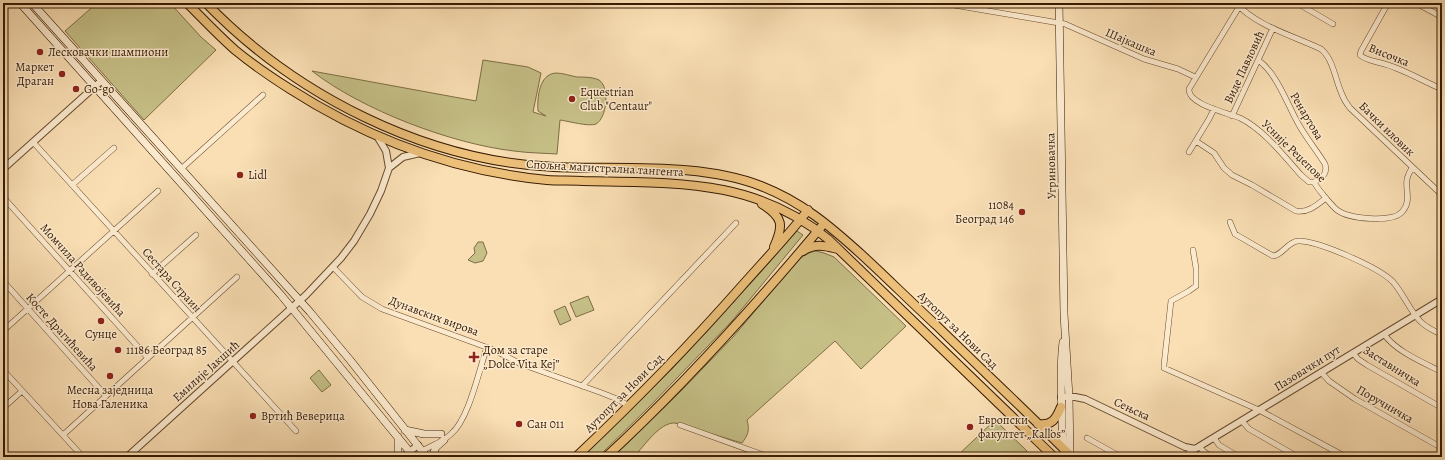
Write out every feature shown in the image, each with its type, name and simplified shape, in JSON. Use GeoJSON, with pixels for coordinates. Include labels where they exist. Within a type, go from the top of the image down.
{"type":"FeatureCollection","features":[{"type":"Feature","properties":{"kind":"main road"},"geometry":{"type":"LineString","coordinates":[[20,3],[292,308],[412,455]]}},
{"type":"Feature","properties":{"kind":"main road"},"geometry":{"type":"LineString","coordinates":[[32,3],[300,301],[350,360],[427,457]]}},
{"type":"Feature","properties":{"kind":"main road","name":"Спољна магистрална тангента"},"geometry":{"type":"LineString","coordinates":[[187,3],[236,50],[310,102],[342,120],[420,153],[475,169],[548,180],[663,182],[695,185],[748,197],[774,205],[801,219]]}},
{"type":"Feature","properties":{"kind":"main road","name":"Спољна магистрална тангента"},"geometry":{"type":"LineString","coordinates":[[206,3],[221,19],[251,46],[280,68],[314,90],[370,120],[432,143],[479,156],[521,164],[550,167],[659,169],[715,174],[762,187],[808,210]]}},
{"type":"Feature","properties":{"kind":"main road","name":"Угриновачка"},"geometry":{"type":"LineString","coordinates":[[1059,3],[1065,328],[1069,397],[1068,455]]}},
{"type":"Feature","properties":{"kind":"main road"},"geometry":{"type":"LineString","coordinates":[[748,197],[771,210],[779,220],[780,232],[771,253]]}},
{"type":"Feature","properties":{"kind":"main road","name":"Аутопут за Нови Сад"},"geometry":{"type":"LineString","coordinates":[[576,457],[679,356],[808,210],[825,222],[877,268],[1068,455]]}},
{"type":"Feature","properties":{"kind":"main road"},"geometry":{"type":"LineString","coordinates":[[801,219],[818,231],[839,250],[1054,457]]}},
{"type":"Feature","properties":{"kind":"main road"},"geometry":{"type":"LineString","coordinates":[[606,457],[662,404],[825,222]]}},
{"type":"Feature","properties":{"kind":"main road"},"geometry":{"type":"LineString","coordinates":[[796,256],[805,250],[817,246],[839,250]]}},
{"type":"Feature","properties":{"kind":"main road","name":"Угриновачка"},"geometry":{"type":"LineString","coordinates":[[1065,328],[1061,355],[1061,407],[1068,455]]}},
{"type":"Feature","properties":{"kind":"main road"},"geometry":{"type":"LineString","coordinates":[[1038,424],[1043,425],[1051,423],[1056,418],[1061,407]]}},
{"type":"Feature","properties":{"kind":"main road"},"geometry":{"type":"LineString","coordinates":[[405,430],[442,437],[432,457]]}},
{"type":"Feature","properties":{"kind":"main road"},"geometry":{"type":"LineString","coordinates":[[398,437],[398,457]]}},
{"type":"Feature","properties":{"kind":"street","name":"Шајкашка"},"geometry":{"type":"LineString","coordinates":[[942,3],[1059,23],[1073,27],[1156,64],[1178,69],[1195,77]]}},
{"type":"Feature","properties":{"kind":"street"},"geometry":{"type":"LineString","coordinates":[[1297,3],[1333,24]]}},
{"type":"Feature","properties":{"kind":"street","name":"Височка"},"geometry":{"type":"LineString","coordinates":[[1388,3],[1360,55],[1364,58],[1383,63],[1400,70],[1442,89]]}},
{"type":"Feature","properties":{"kind":"street"},"geometry":{"type":"LineString","coordinates":[[1416,3],[1442,17]]}},
{"type":"Feature","properties":{"kind":"street"},"geometry":{"type":"LineString","coordinates":[[1195,77],[1238,5]]}},
{"type":"Feature","properties":{"kind":"street","name":"Бачки иловик"},"geometry":{"type":"LineString","coordinates":[[1238,5],[1252,16],[1273,28],[1321,49],[1326,53],[1341,92],[1350,108],[1442,195]]}},
{"type":"Feature","properties":{"kind":"street","name":"Виде Павловић"},"geometry":{"type":"LineString","coordinates":[[1232,116],[1273,28]]}},
{"type":"Feature","properties":{"kind":"street","name":"Ренартова"},"geometry":{"type":"LineString","coordinates":[[1258,60],[1266,66],[1300,127],[1325,164],[1325,174],[1314,182]]}},
{"type":"Feature","properties":{"kind":"street","name":"Усније Реџепове"},"geometry":{"type":"LineString","coordinates":[[1195,77],[1189,89],[1189,95],[1202,104],[1254,127],[1301,175],[1309,182],[1314,182],[1337,210],[1346,214],[1380,219],[1393,217],[1401,213],[1405,206],[1408,192],[1407,178],[1412,168]]}},
{"type":"Feature","properties":{"kind":"street"},"geometry":{"type":"LineString","coordinates":[[3,169],[101,81]]}},
{"type":"Feature","properties":{"kind":"street"},"geometry":{"type":"LineString","coordinates":[[181,168],[263,95]]}},
{"type":"Feature","properties":{"kind":"street"},"geometry":{"type":"LineString","coordinates":[[1189,152],[1214,109]]}},
{"type":"Feature","properties":{"kind":"street"},"geometry":{"type":"LineString","coordinates":[[300,301],[333,267],[354,241],[379,196],[389,168],[386,150],[377,136]]}},
{"type":"Feature","properties":{"kind":"street"},"geometry":{"type":"LineString","coordinates":[[1196,140],[1214,153],[1224,168],[1232,175],[1252,184],[1296,211],[1302,212],[1310,209],[1326,198]]}},
{"type":"Feature","properties":{"kind":"street","name":"Сестара Страин"},"geometry":{"type":"LineString","coordinates":[[33,142],[296,432]]}},
{"type":"Feature","properties":{"kind":"street"},"geometry":{"type":"LineString","coordinates":[[72,185],[114,148]]}},
{"type":"Feature","properties":{"kind":"street"},"geometry":{"type":"LineString","coordinates":[[389,168],[403,157],[420,153]]}},
{"type":"Feature","properties":{"kind":"street"},"geometry":{"type":"LineString","coordinates":[[3,331],[158,191]]}},
{"type":"Feature","properties":{"kind":"street","name":"Момчила Радивојевића"},"geometry":{"type":"LineString","coordinates":[[3,197],[148,358]]}},
{"type":"Feature","properties":{"kind":"street"},"geometry":{"type":"LineString","coordinates":[[1230,222],[1235,234],[1272,256],[1278,254],[1290,244],[1300,241],[1343,253],[1388,278],[1398,289],[1422,323],[1442,336]]}},
{"type":"Feature","properties":{"kind":"street"},"geometry":{"type":"LineString","coordinates":[[582,386],[736,223]]}},
{"type":"Feature","properties":{"kind":"street"},"geometry":{"type":"LineString","coordinates":[[152,274],[196,235]]}},
{"type":"Feature","properties":{"kind":"street"},"geometry":{"type":"LineString","coordinates":[[1193,250],[1196,268],[1196,286],[1171,301],[1164,366],[1166,369],[1259,410],[1346,457]]}},
{"type":"Feature","properties":{"kind":"street","name":"Дунавских вирова"},"geometry":{"type":"LineString","coordinates":[[333,267],[362,297],[375,306],[488,347],[526,366],[617,399],[629,406]]}},
{"type":"Feature","properties":{"kind":"street"},"geometry":{"type":"LineString","coordinates":[[62,435],[237,277]]}},
{"type":"Feature","properties":{"kind":"street","name":"Косте Драгићевића"},"geometry":{"type":"LineString","coordinates":[[3,282],[106,396]]}},
{"type":"Feature","properties":{"kind":"street","name":"Пазовачки пут"},"geometry":{"type":"LineString","coordinates":[[1192,449],[1200,447],[1442,299]]}},
{"type":"Feature","properties":{"kind":"street","name":"Емилије Јакшић"},"geometry":{"type":"LineString","coordinates":[[127,457],[300,301]]}},
{"type":"Feature","properties":{"kind":"street"},"geometry":{"type":"LineString","coordinates":[[1384,334],[1394,345],[1442,372]]}},
{"type":"Feature","properties":{"kind":"street"},"geometry":{"type":"LineString","coordinates":[[403,457],[412,455],[420,448],[454,431],[465,413],[488,347]]}},
{"type":"Feature","properties":{"kind":"street","name":"Заставничка"},"geometry":{"type":"LineString","coordinates":[[1353,353],[1358,359],[1367,365],[1442,408]]}},
{"type":"Feature","properties":{"kind":"street"},"geometry":{"type":"LineString","coordinates":[[3,370],[83,457]]}},
{"type":"Feature","properties":{"kind":"street","name":"Поручничка"},"geometry":{"type":"LineString","coordinates":[[1321,372],[1329,381],[1355,399],[1442,448]]}},
{"type":"Feature","properties":{"kind":"street"},"geometry":{"type":"LineString","coordinates":[[3,408],[22,391]]}},
{"type":"Feature","properties":{"kind":"street","name":"Сењска"},"geometry":{"type":"LineString","coordinates":[[1061,397],[1085,399],[1192,449]]}},
{"type":"Feature","properties":{"kind":"street"},"geometry":{"type":"LineString","coordinates":[[1242,421],[1249,429],[1298,457]]}},
{"type":"Feature","properties":{"kind":"street"},"geometry":{"type":"LineString","coordinates":[[680,425],[769,457]]}},
{"type":"Feature","properties":{"kind":"street"},"geometry":{"type":"LineString","coordinates":[[1086,438],[1121,457]]}},
{"type":"Feature","properties":{"kind":"street"},"geometry":{"type":"LineString","coordinates":[[1214,438],[1219,445],[1239,457]]}},
{"type":"Feature","properties":{"kind":"street"},"geometry":{"type":"LineString","coordinates":[[1200,447],[1212,457]]}},
{"type":"Feature","properties":{"kind":"street"},"geometry":{"type":"LineString","coordinates":[[1184,457],[1192,449]]}},
{"type":"Feature","properties":{"kind":"shaded area"},"geometry":{"type":"Polygon","coordinates":[[[97,3],[170,3],[201,37],[216,50],[144,120],[65,31],[97,3]]]}},
{"type":"Feature","properties":{"kind":"shaded area"},"geometry":{"type":"Polygon","coordinates":[[[483,60],[528,67],[541,73],[533,112],[546,116],[538,111],[538,100],[540,88],[550,74],[559,73],[599,80],[605,89],[606,95],[603,116],[600,121],[593,125],[560,120],[557,154],[514,151],[463,141],[408,123],[356,99],[312,71],[476,101],[483,60]]]}},
{"type":"Feature","properties":{"kind":"shaded area"},"geometry":{"type":"Polygon","coordinates":[[[797,231],[803,235],[732,321],[649,407],[598,457],[582,457],[673,368],[797,231]]]}},
{"type":"Feature","properties":{"kind":"shaded area"},"geometry":{"type":"Polygon","coordinates":[[[478,242],[483,242],[487,253],[483,261],[475,263],[468,260],[475,253],[474,248],[478,242]]]}},
{"type":"Feature","properties":{"kind":"shaded area"},"geometry":{"type":"Polygon","coordinates":[[[816,251],[834,257],[906,326],[861,369],[835,341],[747,420],[748,432],[742,443],[675,423],[664,426],[658,430],[634,457],[619,457],[616,454],[680,392],[733,337],[798,260],[808,253],[816,251]]]}},
{"type":"Feature","properties":{"kind":"shaded area"},"geometry":{"type":"Polygon","coordinates":[[[588,296],[594,310],[576,317],[570,303],[588,296]]]}},
{"type":"Feature","properties":{"kind":"shaded area"},"geometry":{"type":"Polygon","coordinates":[[[565,306],[571,320],[560,325],[554,311],[565,306]]]}},
{"type":"Feature","properties":{"kind":"shaded area"},"geometry":{"type":"Polygon","coordinates":[[[319,370],[331,385],[322,392],[310,378],[319,370]]]}},
{"type":"Feature","properties":{"kind":"shaded area"},"geometry":{"type":"Polygon","coordinates":[[[995,420],[1027,451],[1021,457],[956,457],[995,420]]]}},
{"type":"Feature","properties":{"kind":"place","name":"Лесковачки шампиони"},"geometry":{"type":"Point","coordinates":[40,52]}},
{"type":"Feature","properties":{"kind":"place","name":"Маркет Драган"},"geometry":{"type":"Point","coordinates":[62,74]}},
{"type":"Feature","properties":{"kind":"place","name":"Go-go"},"geometry":{"type":"Point","coordinates":[76,89]}},
{"type":"Feature","properties":{"kind":"place","name":"Equestrian Club \"Centaur\""},"geometry":{"type":"Point","coordinates":[572,99]}},
{"type":"Feature","properties":{"kind":"place","name":"Lidl"},"geometry":{"type":"Point","coordinates":[240,175]}},
{"type":"Feature","properties":{"kind":"place","name":"11084 Београд 146"},"geometry":{"type":"Point","coordinates":[1022,212]}},
{"type":"Feature","properties":{"kind":"place","name":"Сунце"},"geometry":{"type":"Point","coordinates":[101,321]}},
{"type":"Feature","properties":{"kind":"place","name":"11186 Београд 85"},"geometry":{"type":"Point","coordinates":[118,350]}},
{"type":"Feature","properties":{"kind":"place","name":"Дом за старе „Dolce Vita Kej”"},"geometry":{"type":"Point","coordinates":[474,357]}},
{"type":"Feature","properties":{"kind":"place","name":"Месна заједница Нова Галеника"},"geometry":{"type":"Point","coordinates":[110,376]}},
{"type":"Feature","properties":{"kind":"place","name":"Вртић Веверица"},"geometry":{"type":"Point","coordinates":[253,416]}},
{"type":"Feature","properties":{"kind":"place","name":"Сан 011"},"geometry":{"type":"Point","coordinates":[519,424]}},
{"type":"Feature","properties":{"kind":"place","name":"Европски факултет „Kallos”"},"geometry":{"type":"Point","coordinates":[970,427]}}]}
